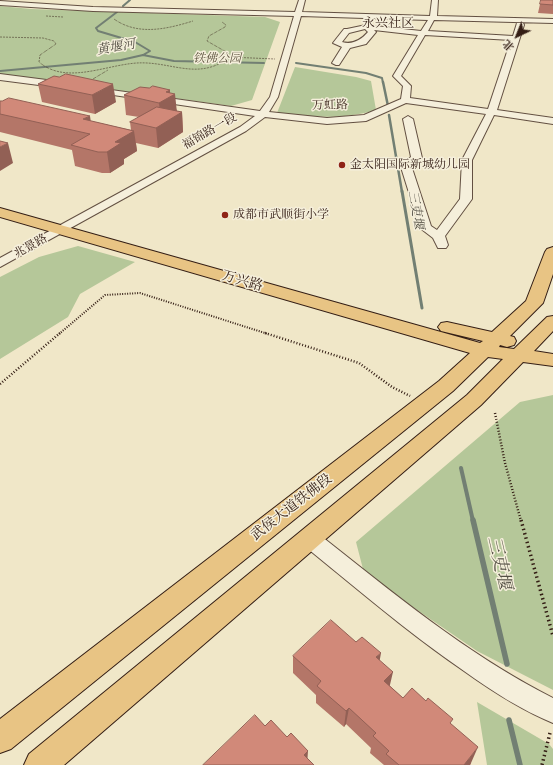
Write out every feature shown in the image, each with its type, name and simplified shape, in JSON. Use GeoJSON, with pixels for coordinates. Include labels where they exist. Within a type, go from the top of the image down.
{"type":"FeatureCollection","features":[{"type":"Feature","properties":{"kind":"main road"},"geometry":{"type":"LineString","coordinates":[[0,202],[62,224]]}},
{"type":"Feature","properties":{"kind":"main road","name":"万兴路"},"geometry":{"type":"LineString","coordinates":[[0,212],[62,224],[491,345],[534,349],[553,360]]}},
{"type":"Feature","properties":{"kind":"main road","name":"武侯大道铁佛段"},"geometry":{"type":"LineString","coordinates":[[0,738],[424,403],[491,345],[534,303],[553,252]]}},
{"type":"Feature","properties":{"kind":"main road"},"geometry":{"type":"LineString","coordinates":[[40,765],[534,349],[553,321]]}},
{"type":"Feature","properties":{"kind":"street","name":"福锦路一段"},"geometry":{"type":"LineString","coordinates":[[62,224],[243,129],[263,114],[274,97],[295,12],[296,0]]}},
{"type":"Feature","properties":{"kind":"street","name":"福锦路一段"},"geometry":{"type":"LineString","coordinates":[[62,224],[219,135],[252,112],[263,98],[276,59],[295,12],[302,0]]}},
{"type":"Feature","properties":{"kind":"street"},"geometry":{"type":"LineString","coordinates":[[435,0],[434,16],[397,76],[407,86],[405,100],[553,121]]}},
{"type":"Feature","properties":{"kind":"street"},"geometry":{"type":"LineString","coordinates":[[0,2],[92,9],[295,12],[553,19]]}},
{"type":"Feature","properties":{"kind":"street"},"geometry":{"type":"LineString","coordinates":[[408,119],[417,158],[405,164],[426,228],[441,241],[466,199],[467,160],[491,113],[520,25]]}},
{"type":"Feature","properties":{"kind":"street"},"geometry":{"type":"LineString","coordinates":[[366,28],[372,32],[363,42],[347,46],[338,43],[347,31],[366,28],[515,38]]}},
{"type":"Feature","properties":{"kind":"street"},"geometry":{"type":"LineString","coordinates":[[336,63],[347,46]]}},
{"type":"Feature","properties":{"kind":"street"},"geometry":{"type":"LineString","coordinates":[[0,77],[68,86]]}},
{"type":"Feature","properties":{"kind":"street","name":"万虹路"},"geometry":{"type":"LineString","coordinates":[[82,88],[263,114],[327,121],[366,118],[405,100]]}},
{"type":"Feature","properties":{"kind":"street","name":"兆景路"},"geometry":{"type":"LineString","coordinates":[[0,256],[62,224]]}},
{"type":"Feature","properties":{"kind":"street","name":"兆景路"},"geometry":{"type":"LineString","coordinates":[[0,263],[62,224]]}},
{"type":"Feature","properties":{"kind":"street"},"geometry":{"type":"LineString","coordinates":[[309,538],[464,659],[522,696],[553,711]]}},
{"type":"Feature","properties":{"kind":"path"},"geometry":{"type":"LineString","coordinates":[[114,19],[126,26],[144,29],[173,27],[197,21]]}},
{"type":"Feature","properties":{"kind":"path"},"geometry":{"type":"LineString","coordinates":[[220,21],[224,23],[225,27],[209,36],[207,42],[228,53],[229,57]]}},
{"type":"Feature","properties":{"kind":"path"},"geometry":{"type":"LineString","coordinates":[[0,37],[43,38],[56,42],[54,46],[38,57],[40,64],[47,68],[64,72],[78,73],[136,64],[154,64],[186,69],[209,68],[222,64],[228,60],[229,57]]}},
{"type":"Feature","properties":{"kind":"path"},"geometry":{"type":"LineString","coordinates":[[229,57],[276,59]]}},
{"type":"Feature","properties":{"kind":"path"},"geometry":{"type":"LineString","coordinates":[[93,80],[110,69]]}},
{"type":"Feature","properties":{"kind":"path"},"geometry":{"type":"LineString","coordinates":[[0,384],[105,295],[140,293],[358,363],[392,387],[424,403]]}},
{"type":"Feature","properties":{"kind":"path"},"geometry":{"type":"LineString","coordinates":[[495,413],[505,464],[553,636]]}},
{"type":"Feature","properties":{"kind":"path"},"geometry":{"type":"LineString","coordinates":[[542,765],[550,732]]}},
{"type":"Feature","properties":{"kind":"green space","name":"铁佛公园"},"geometry":{"type":"Polygon","coordinates":[[[0,6],[31,9],[265,17],[280,22],[252,100],[231,106],[0,74],[0,6]]]}},
{"type":"Feature","properties":{"kind":"green space"},"geometry":{"type":"Polygon","coordinates":[[[295,67],[356,77],[371,81],[376,110],[351,115],[326,117],[277,113],[295,67]]]}},
{"type":"Feature","properties":{"kind":"green space"},"geometry":{"type":"Polygon","coordinates":[[[78,246],[135,262],[80,294],[68,317],[0,359],[0,277],[39,257],[78,246]]]}},
{"type":"Feature","properties":{"kind":"green space"},"geometry":{"type":"Polygon","coordinates":[[[553,395],[553,690],[477,651],[401,599],[363,569],[356,542],[520,402],[553,395]]]}},
{"type":"Feature","properties":{"kind":"green space"},"geometry":{"type":"Polygon","coordinates":[[[477,702],[549,744],[553,749],[553,765],[487,765],[477,702]]]}},
{"type":"Feature","properties":{"kind":"building"},"geometry":{"type":"Polygon","coordinates":[[[541,0],[553,0],[553,5],[540,4],[541,0]]]}},
{"type":"Feature","properties":{"kind":"building"},"geometry":{"type":"Polygon","coordinates":[[[66,74],[113,84],[92,95],[38,84],[54,76],[59,77],[66,74]]]}},
{"type":"Feature","properties":{"kind":"building"},"geometry":{"type":"Polygon","coordinates":[[[153,86],[170,90],[166,92],[175,94],[159,103],[124,95],[140,87],[149,88],[153,86]]]}},
{"type":"Feature","properties":{"kind":"building"},"geometry":{"type":"Polygon","coordinates":[[[9,98],[90,116],[83,119],[134,131],[115,142],[121,143],[107,152],[98,152],[71,145],[90,134],[0,114],[0,101],[9,98]]]}},
{"type":"Feature","properties":{"kind":"building"},"geometry":{"type":"Polygon","coordinates":[[[157,107],[182,112],[156,128],[130,122],[157,107]]]}},
{"type":"Feature","properties":{"kind":"building"},"geometry":{"type":"Polygon","coordinates":[[[0,141],[8,143],[0,147],[0,141]]]}},
{"type":"Feature","properties":{"kind":"building"},"geometry":{"type":"Polygon","coordinates":[[[331,620],[356,642],[362,637],[381,653],[376,657],[393,672],[384,681],[403,698],[412,688],[426,701],[428,698],[453,719],[450,723],[478,747],[464,765],[399,765],[386,754],[389,751],[373,736],[376,733],[349,708],[346,711],[317,686],[321,681],[293,656],[331,620]]]}},
{"type":"Feature","properties":{"kind":"building"},"geometry":{"type":"Polygon","coordinates":[[[255,715],[265,726],[271,720],[287,737],[291,733],[308,751],[304,755],[314,765],[203,765],[255,715]]]}},
{"type":"Feature","properties":{"kind":"waterway","name":"黄堰河"},"geometry":{"type":"LineString","coordinates":[[123,6],[130,0]]}},
{"type":"Feature","properties":{"kind":"waterway","name":"黄堰河"},"geometry":{"type":"LineString","coordinates":[[117,12],[96,28],[98,31],[135,42],[150,51],[143,55]]}},
{"type":"Feature","properties":{"kind":"waterway","name":"黄堰河"},"geometry":{"type":"LineString","coordinates":[[0,71],[121,60],[143,55]]}},
{"type":"Feature","properties":{"kind":"waterway","name":"三吏堰"},"geometry":{"type":"LineString","coordinates":[[143,55],[174,61],[264,63]]}},
{"type":"Feature","properties":{"kind":"waterway","name":"三吏堰"},"geometry":{"type":"LineString","coordinates":[[296,63],[366,73],[382,78],[383,83]]}},
{"type":"Feature","properties":{"kind":"waterway","name":"三吏堰"},"geometry":{"type":"LineString","coordinates":[[383,82],[388,106]]}},
{"type":"Feature","properties":{"kind":"waterway","name":"三吏堰"},"geometry":{"type":"LineString","coordinates":[[389,115],[402,192]]}},
{"type":"Feature","properties":{"kind":"waterway","name":"三吏堰"},"geometry":{"type":"LineString","coordinates":[[402,191],[422,308]]}},
{"type":"Feature","properties":{"kind":"waterway","name":"三吏堰"},"geometry":{"type":"LineString","coordinates":[[461,468],[473,521]]}},
{"type":"Feature","properties":{"kind":"waterway","name":"三吏堰"},"geometry":{"type":"LineString","coordinates":[[473,520],[507,664]]}},
{"type":"Feature","properties":{"kind":"waterway","name":"三吏堰"},"geometry":{"type":"LineString","coordinates":[[509,720],[520,765]]}},
{"type":"Feature","properties":{"kind":"place","name":"金太阳国际新城幼儿园"},"geometry":{"type":"Point","coordinates":[342,165]}},
{"type":"Feature","properties":{"kind":"place","name":"成都市武顺街小学"},"geometry":{"type":"Point","coordinates":[225,215]}},
{"type":"Feature","properties":{"kind":"district","name":"永兴社区"},"geometry":{"type":"Point","coordinates":[388,24]}}]}
